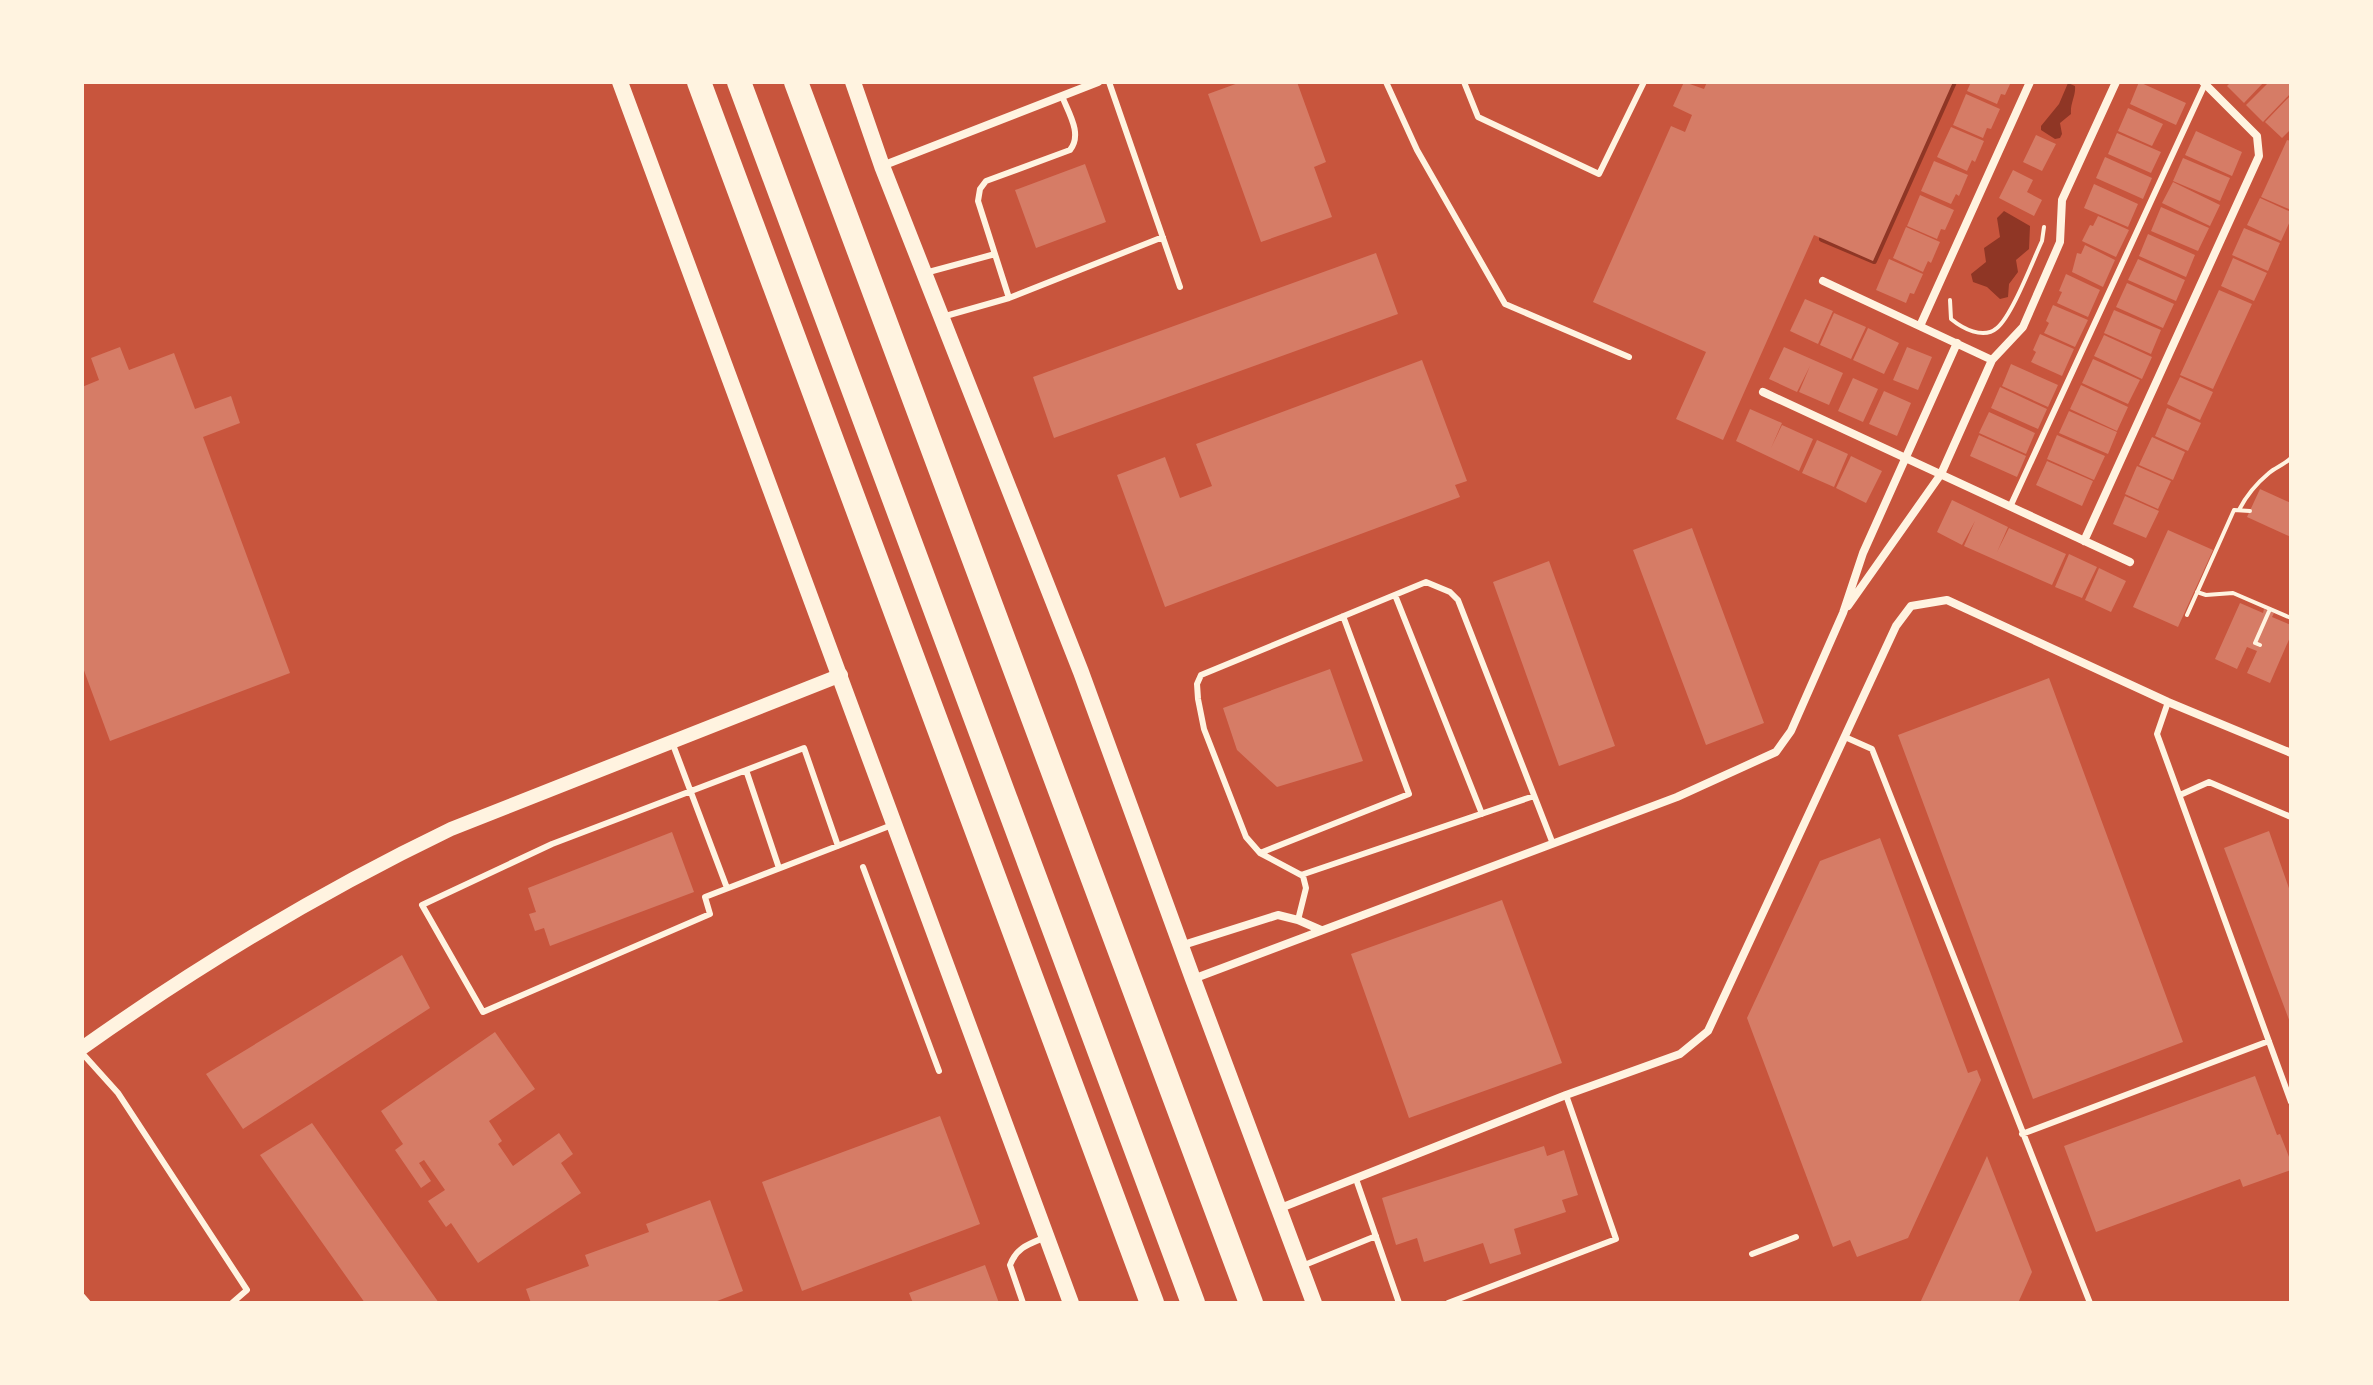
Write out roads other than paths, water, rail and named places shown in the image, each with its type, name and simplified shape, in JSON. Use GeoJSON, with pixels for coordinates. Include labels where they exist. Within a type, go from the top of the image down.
{"type":"FeatureCollection","features":[{"type":"Feature","properties":{"kind":"highway"},"geometry":{"type":"LineString","coordinates":[[699,82],[1152,1303]]}},
{"type":"Feature","properties":{"kind":"highway"},"geometry":{"type":"LineString","coordinates":[[739,82],[1193,1303]]}},
{"type":"Feature","properties":{"kind":"highway"},"geometry":{"type":"LineString","coordinates":[[796,82],[1251,1303]]}},
{"type":"Feature","properties":{"kind":"main road"},"geometry":{"type":"LineString","coordinates":[[620,82],[1071,1303]]}},
{"type":"Feature","properties":{"kind":"main road"},"geometry":{"type":"LineString","coordinates":[[853,82],[882,166],[1081,672],[1314,1303]]}},
{"type":"Feature","properties":{"kind":"street"},"geometry":{"type":"LineString","coordinates":[[882,166],[1098,82]]}},
{"type":"Feature","properties":{"kind":"street"},"geometry":{"type":"LineString","coordinates":[[1920,326],[2030,82]]}},
{"type":"Feature","properties":{"kind":"street"},"geometry":{"type":"LineString","coordinates":[[1843,613],[1941,474],[1992,360],[2023,327],[2060,242],[2062,200],[2116,82]]}},
{"type":"Feature","properties":{"kind":"street"},"geometry":{"type":"LineString","coordinates":[[2084,541],[2259,156],[2257,136],[2204,83]]}},
{"type":"Feature","properties":{"kind":"street"},"geometry":{"type":"LineString","coordinates":[[1823,281],[1992,360]]}},
{"type":"Feature","properties":{"kind":"street"},"geometry":{"type":"LineString","coordinates":[[1193,979],[1677,797],[1776,752],[1791,731],[1843,613],[1863,553],[1957,343]]}},
{"type":"Feature","properties":{"kind":"street"},"geometry":{"type":"LineString","coordinates":[[1763,392],[2130,562]]}},
{"type":"Feature","properties":{"kind":"street"},"geometry":{"type":"LineString","coordinates":[[1278,1209],[1566,1095],[1680,1054],[1708,1031],[1896,626],[1911,606],[1947,600],[2168,702],[2291,753]]}},
{"type":"Feature","properties":{"kind":"street"},"geometry":{"type":"LineString","coordinates":[[82,1050],[248,937],[417,845],[841,675]]}},
{"type":"Feature","properties":{"kind":"street"},"geometry":{"type":"LineString","coordinates":[[1180,946],[1278,915],[1322,930]]}},
{"type":"Feature","properties":{"kind":"lane"},"geometry":{"type":"LineString","coordinates":[[1109,82],[1180,287]]}},
{"type":"Feature","properties":{"kind":"lane"},"geometry":{"type":"LineString","coordinates":[[1464,82],[1478,117],[1599,174],[1644,82]]}},
{"type":"Feature","properties":{"kind":"lane"},"geometry":{"type":"LineString","coordinates":[[1388,83],[1417,150],[1505,304],[1629,357]]}},
{"type":"Feature","properties":{"kind":"lane"},"geometry":{"type":"LineString","coordinates":[[2010,507],[2204,83]]}},
{"type":"Feature","properties":{"kind":"lane"},"geometry":{"type":"LineString","coordinates":[[1009,298],[978,201],[980,189],[986,181],[1070,150],[1077,134],[1062,96]]}},
{"type":"Feature","properties":{"kind":"lane"},"geometry":{"type":"LineString","coordinates":[[942,317],[1009,298],[1163,237]]}},
{"type":"Feature","properties":{"kind":"lane"},"geometry":{"type":"LineString","coordinates":[[924,273],[995,254]]}},
{"type":"Feature","properties":{"kind":"lane"},"geometry":{"type":"LineString","coordinates":[[1298,920],[1306,888],[1301,875],[1260,853],[1246,837],[1204,729],[1197,684],[1201,675],[1426,582],[1450,592],[1458,600],[1553,844]]}},
{"type":"Feature","properties":{"kind":"lane"},"geometry":{"type":"LineString","coordinates":[[1395,595],[1482,814]]}},
{"type":"Feature","properties":{"kind":"lane"},"geometry":{"type":"LineString","coordinates":[[1260,853],[1409,794],[1343,616]]}},
{"type":"Feature","properties":{"kind":"lane"},"geometry":{"type":"LineString","coordinates":[[2168,702],[2157,734],[2291,1102]]}},
{"type":"Feature","properties":{"kind":"lane"},"geometry":{"type":"LineString","coordinates":[[1845,737],[1872,749],[2090,1303]]}},
{"type":"Feature","properties":{"kind":"lane"},"geometry":{"type":"LineString","coordinates":[[672,742],[727,888]]}},
{"type":"Feature","properties":{"kind":"lane"},"geometry":{"type":"LineString","coordinates":[[838,846],[804,748],[552,844],[422,905],[483,1012],[710,914],[705,897],[779,868],[838,846],[895,824]]}},
{"type":"Feature","properties":{"kind":"lane"},"geometry":{"type":"LineString","coordinates":[[746,770],[779,868]]}},
{"type":"Feature","properties":{"kind":"lane"},"geometry":{"type":"LineString","coordinates":[[2180,795],[2209,782],[2291,817]]}},
{"type":"Feature","properties":{"kind":"lane"},"geometry":{"type":"LineString","coordinates":[[1301,875],[1534,796]]}},
{"type":"Feature","properties":{"kind":"lane"},"geometry":{"type":"LineString","coordinates":[[863,867],[939,1071]]}},
{"type":"Feature","properties":{"kind":"lane"},"geometry":{"type":"LineString","coordinates":[[2022,1134],[2269,1041]]}},
{"type":"Feature","properties":{"kind":"lane"},"geometry":{"type":"LineString","coordinates":[[82,1050],[118,1093],[247,1290],[232,1303]]}},
{"type":"Feature","properties":{"kind":"lane"},"geometry":{"type":"LineString","coordinates":[[1448,1303],[1616,1239],[1566,1095]]}},
{"type":"Feature","properties":{"kind":"lane"},"geometry":{"type":"LineString","coordinates":[[1356,1179],[1399,1303]]}},
{"type":"Feature","properties":{"kind":"lane"},"geometry":{"type":"LineString","coordinates":[[1300,1267],[1376,1236]]}},
{"type":"Feature","properties":{"kind":"lane"},"geometry":{"type":"LineString","coordinates":[[1023,1303],[1010,1265],[1014,1253],[1046,1237]]}},
{"type":"Feature","properties":{"kind":"lane"},"geometry":{"type":"LineString","coordinates":[[1752,1254],[1796,1237]]}},
{"type":"Feature","properties":{"kind":"lane"},"geometry":{"type":"LineString","coordinates":[[82,1296],[88,1303]]}},
{"type":"Feature","properties":{"kind":"waterway"},"geometry":{"type":"LineString","coordinates":[[1822,239],[1874,261],[1954,82]]}}]}
